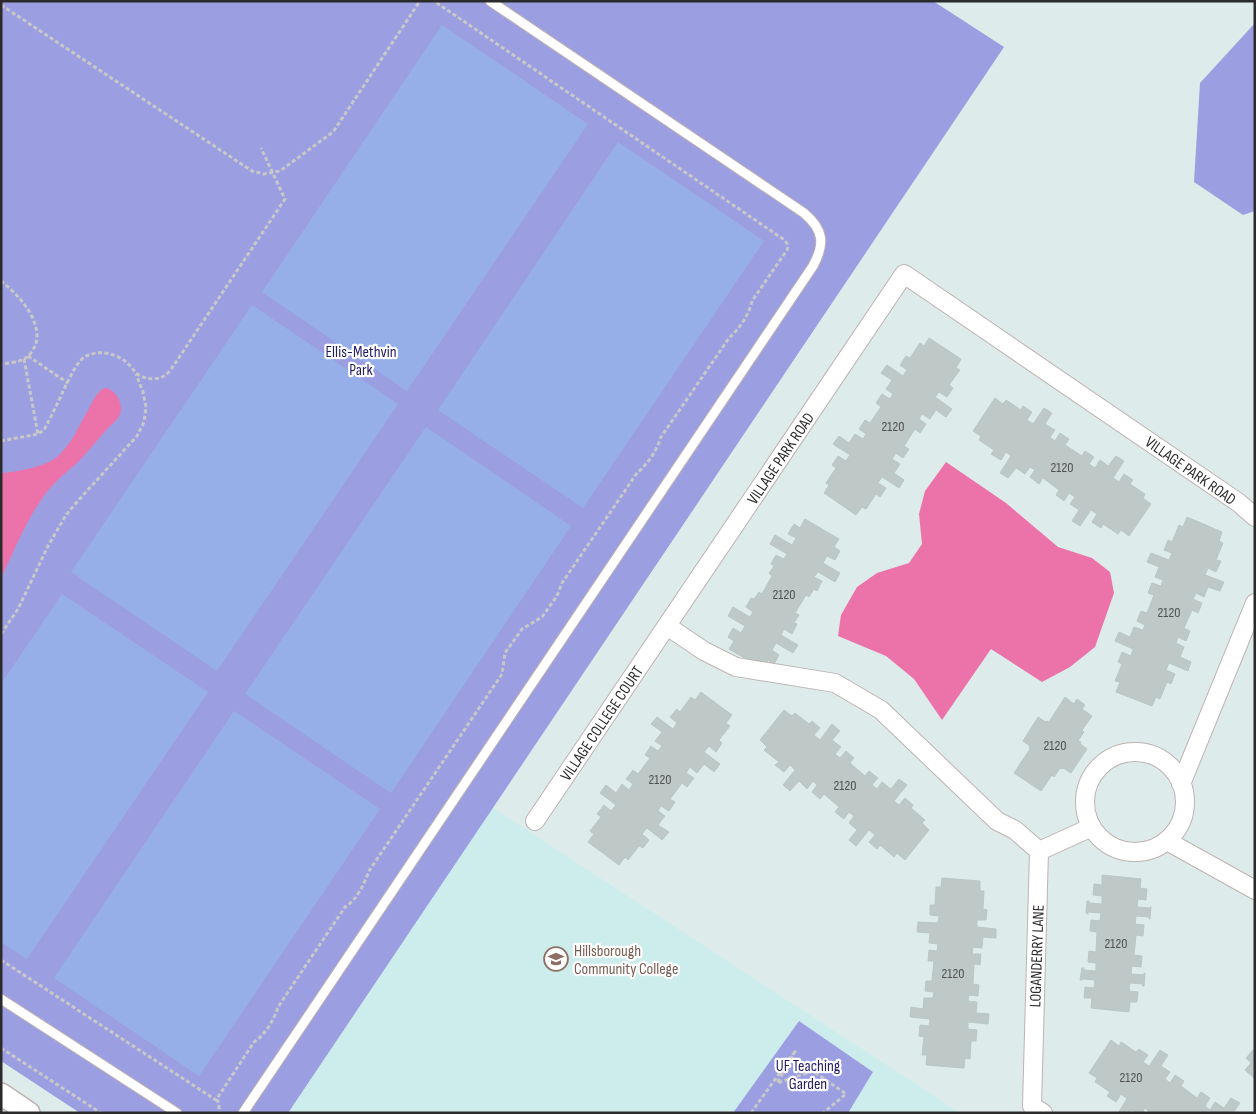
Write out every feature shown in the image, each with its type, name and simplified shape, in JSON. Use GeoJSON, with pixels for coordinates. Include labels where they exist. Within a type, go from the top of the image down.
{"type":"FeatureCollection","features":[{"type":"Feature","properties":{"kind":"street","name":"VILLAGE PARK ROAD"},"geometry":{"type":"LineString","coordinates":[[666,626],[904,274],[1239,503],[1255,517]]}},
{"type":"Feature","properties":{"kind":"street"},"geometry":{"type":"LineString","coordinates":[[1181,784],[1255,604]]}},
{"type":"Feature","properties":{"kind":"street","name":"VILLAGE COLLEGE COURT"},"geometry":{"type":"LineString","coordinates":[[535,821],[666,626]]}},
{"type":"Feature","properties":{"kind":"street"},"geometry":{"type":"LineString","coordinates":[[666,626],[704,651],[736,667],[835,683],[881,710],[997,821],[1015,830],[1039,851],[1092,827]]}},
{"type":"Feature","properties":{"kind":"street"},"geometry":{"type":"LineString","coordinates":[[1136,751],[1152,754],[1167,763],[1178,775],[1181,784],[1184,791],[1185,807],[1181,824],[1172,837],[1158,847],[1142,852],[1125,852],[1110,846],[1097,835],[1088,821],[1084,805],[1086,788],[1093,773],[1105,761],[1120,754],[1136,751]]}},
{"type":"Feature","properties":{"kind":"street"},"geometry":{"type":"LineString","coordinates":[[1167,841],[1255,890]]}},
{"type":"Feature","properties":{"kind":"street","name":"LOGANDERRY LANE"},"geometry":{"type":"LineString","coordinates":[[1039,851],[1032,1106],[1044,1113]]}},
{"type":"Feature","properties":{"kind":"street"},"geometry":{"type":"LineString","coordinates":[[1,1094],[29,1113]]}},
{"type":"Feature","properties":{"kind":"lane"},"geometry":{"type":"LineString","coordinates":[[243,1113],[808,275],[821,247],[818,228],[804,214],[490,1]]}},
{"type":"Feature","properties":{"kind":"lane"},"geometry":{"type":"LineString","coordinates":[[1,999],[177,1113]]}},
{"type":"Feature","properties":{"kind":"path"},"geometry":{"type":"LineString","coordinates":[[1,5],[252,171],[264,174],[280,171],[333,132],[420,1]]}},
{"type":"Feature","properties":{"kind":"path"},"geometry":{"type":"LineString","coordinates":[[216,1100],[254,1042],[259,1039],[275,1017],[278,1007],[345,907],[352,903],[369,871],[502,674],[505,653],[522,629],[542,617],[557,596],[562,583],[632,480],[658,446],[661,437],[729,338],[735,332],[788,246],[787,242],[783,239],[434,1]]}},
{"type":"Feature","properties":{"kind":"path"},"geometry":{"type":"LineString","coordinates":[[1,441],[38,434],[44,430],[78,363],[84,358],[97,353],[119,357],[140,376],[154,379],[162,378],[172,368],[285,199],[261,148]]}},
{"type":"Feature","properties":{"kind":"path"},"geometry":{"type":"LineString","coordinates":[[1,281],[20,298],[30,314],[37,332],[35,347],[28,356],[24,359],[1,364]]}},
{"type":"Feature","properties":{"kind":"path"},"geometry":{"type":"LineString","coordinates":[[28,356],[68,383]]}},
{"type":"Feature","properties":{"kind":"path"},"geometry":{"type":"LineString","coordinates":[[24,359],[38,434]]}},
{"type":"Feature","properties":{"kind":"path"},"geometry":{"type":"LineString","coordinates":[[1,634],[18,609],[48,546],[66,515],[129,446],[141,429],[146,407],[136,373]]}},
{"type":"Feature","properties":{"kind":"path"},"geometry":{"type":"LineString","coordinates":[[1,960],[218,1101],[220,1113]]}},
{"type":"Feature","properties":{"kind":"path"},"geometry":{"type":"LineString","coordinates":[[1,1048],[101,1113]]}},
{"type":"Feature","properties":{"kind":"path"},"geometry":{"type":"LineString","coordinates":[[751,1113],[796,1050],[777,1083],[813,1071],[846,1094],[823,1113]]}},
{"type":"Feature","properties":{"kind":"shaded area"},"geometry":{"type":"Polygon","coordinates":[[[442,25],[588,124],[407,391],[262,292],[442,25]]]}},
{"type":"Feature","properties":{"kind":"shaded area"},"geometry":{"type":"Polygon","coordinates":[[[618,142],[764,241],[583,508],[438,410],[618,142]]]}},
{"type":"Feature","properties":{"kind":"shaded area"},"geometry":{"type":"Polygon","coordinates":[[[252,305],[398,404],[217,671],[71,572],[252,305]]]}},
{"type":"Feature","properties":{"kind":"shaded area"},"geometry":{"type":"Polygon","coordinates":[[[104,388],[112,391],[118,397],[121,406],[119,416],[81,459],[59,478],[46,493],[24,528],[1,578],[1,473],[38,466],[52,461],[62,453],[96,396],[104,388]]]}},
{"type":"Feature","properties":{"kind":"shaded area"},"geometry":{"type":"Polygon","coordinates":[[[426,427],[571,526],[391,793],[245,694],[426,427]]]}},
{"type":"Feature","properties":{"kind":"shaded area"},"geometry":{"type":"Polygon","coordinates":[[[946,462],[1006,503],[1058,547],[1092,558],[1110,572],[1114,593],[1095,647],[1070,667],[1042,682],[991,649],[942,720],[914,679],[886,656],[838,636],[841,615],[857,587],[877,573],[909,563],[922,544],[919,514],[925,491],[946,462]]]}},
{"type":"Feature","properties":{"kind":"shaded area"},"geometry":{"type":"Polygon","coordinates":[[[62,594],[208,692],[27,959],[1,942],[1,684],[62,594]]]}},
{"type":"Feature","properties":{"kind":"shaded area"},"geometry":{"type":"Polygon","coordinates":[[[234,711],[380,809],[199,1076],[54,978],[234,711]]]}},
{"type":"Feature","properties":{"kind":"shaded area","name":"Hillsborough Community College"},"geometry":{"type":"Polygon","coordinates":[[[490,806],[960,1113],[284,1113],[490,806]]]}},
{"type":"Feature","properties":{"kind":"green space","name":"Ellis-Methvin Park"},"geometry":{"type":"Polygon","coordinates":[[[1,1],[933,1],[1004,47],[288,1113],[80,1113],[1,1061],[1,1]]]}},
{"type":"Feature","properties":{"kind":"green space"},"geometry":{"type":"Polygon","coordinates":[[[1255,23],[1255,211],[1243,215],[1194,182],[1200,83],[1255,23]]]}},
{"type":"Feature","properties":{"kind":"green space","name":"UF Teaching Garden"},"geometry":{"type":"Polygon","coordinates":[[[799,1021],[873,1072],[848,1113],[733,1113],[799,1021]]]}},
{"type":"Feature","properties":{"kind":"building"},"geometry":{"type":"Polygon","coordinates":[[[929,338],[961,359],[956,368],[960,370],[949,385],[953,388],[947,397],[939,392],[935,397],[952,409],[946,417],[936,410],[930,419],[922,414],[919,419],[926,424],[920,433],[915,429],[904,446],[909,449],[903,458],[896,453],[892,459],[900,464],[894,473],[904,480],[899,488],[882,477],[878,483],[886,488],[880,497],[876,494],[866,509],[862,507],[856,515],[824,493],[829,485],[826,483],[836,468],[832,465],[838,456],[846,461],[850,455],[833,444],[839,436],[849,443],[855,434],[863,439],[866,434],[859,429],[865,420],[870,423],[881,407],[876,403],[882,394],[890,399],[893,394],[886,389],[892,380],[881,373],[887,365],[903,376],[907,370],[900,365],[906,356],[910,358],[920,343],[924,346],[929,338]]]}},
{"type":"Feature","properties":{"kind":"building"},"geometry":{"type":"Polygon","coordinates":[[[995,398],[1003,404],[1006,400],[1021,410],[1023,406],[1032,412],[1027,420],[1033,424],[1044,408],[1052,413],[1045,424],[1055,430],[1050,437],[1055,441],[1060,433],[1069,439],[1065,445],[1082,456],[1085,451],[1094,457],[1089,464],[1095,468],[1100,460],[1108,466],[1116,456],[1124,461],[1113,478],[1119,482],[1124,474],[1133,480],[1130,484],[1145,494],[1143,498],[1151,504],[1129,536],[1121,530],[1118,534],[1103,524],[1101,528],[1092,522],[1097,514],[1091,510],[1080,526],[1072,521],[1079,510],[1070,504],[1075,497],[1069,493],[1064,501],[1056,495],[1059,490],[1043,478],[1039,484],[1030,477],[1035,470],[1030,467],[1025,474],[1016,468],[1008,478],[1000,473],[1011,456],[1006,452],[1001,460],[991,454],[994,450],[979,440],[981,436],[973,431],[995,398]]]}},
{"type":"Feature","properties":{"kind":"building"},"geometry":{"type":"Polygon","coordinates":[[[1187,517],[1222,532],[1219,541],[1223,543],[1216,560],[1221,561],[1216,572],[1208,568],[1205,575],[1224,582],[1220,591],[1208,587],[1204,597],[1196,593],[1193,599],[1202,603],[1198,613],[1192,610],[1184,628],[1190,631],[1186,641],[1178,637],[1176,643],[1184,647],[1180,657],[1191,662],[1188,671],[1169,663],[1166,670],[1175,674],[1171,684],[1167,682],[1160,699],[1156,697],[1152,706],[1116,692],[1120,682],[1115,681],[1122,664],[1118,662],[1122,652],[1131,656],[1133,649],[1115,641],[1119,632],[1130,637],[1134,627],[1143,630],[1145,625],[1137,621],[1141,611],[1147,613],[1154,595],[1148,593],[1152,583],[1161,586],[1163,580],[1155,577],[1159,567],[1147,562],[1151,553],[1169,560],[1172,553],[1164,550],[1168,540],[1172,542],[1179,525],[1183,527],[1187,517]]]}},
{"type":"Feature","properties":{"kind":"building"},"geometry":{"type":"Polygon","coordinates":[[[805,519],[839,539],[834,547],[840,551],[835,560],[827,556],[823,563],[840,573],[835,582],[818,572],[814,577],[822,581],[817,591],[814,589],[809,597],[806,595],[795,613],[799,615],[794,623],[797,624],[792,634],[784,629],[781,635],[798,645],[793,653],[776,643],[772,650],[779,655],[774,664],[768,660],[763,669],[729,649],[734,641],[728,637],[733,628],[741,633],[745,626],[728,616],[733,607],[750,617],[753,612],[746,607],[751,598],[754,599],[759,592],[762,594],[772,576],[769,573],[774,566],[771,564],[776,555],[784,559],[787,554],[770,544],[775,535],[792,545],[796,538],[788,534],[794,524],[800,528],[805,519]]]}},
{"type":"Feature","properties":{"kind":"building"},"geometry":{"type":"Polygon","coordinates":[[[701,692],[732,715],[726,723],[730,726],[719,740],[722,743],[716,752],[709,746],[704,752],[720,764],[714,772],[704,764],[697,773],[690,767],[686,773],[694,778],[687,787],[682,783],[670,799],[675,802],[669,811],[661,806],[658,811],[665,816],[658,825],[669,832],[662,840],[647,828],[642,834],[649,840],[643,848],[639,846],[628,860],[625,857],[619,865],[588,842],[594,834],[590,831],[601,817],[597,814],[604,805],[611,811],[616,805],[600,793],[606,785],[616,793],[622,784],[629,790],[633,784],[626,779],[633,770],[638,774],[650,758],[645,755],[651,746],[658,751],[662,746],[655,741],[662,732],[651,724],[657,717],[673,729],[677,723],[670,717],[677,709],[680,712],[691,697],[695,700],[701,692]]]}},
{"type":"Feature","properties":{"kind":"building"},"geometry":{"type":"Polygon","coordinates":[[[1065,697],[1074,704],[1077,699],[1085,705],[1082,709],[1092,716],[1082,730],[1084,732],[1078,741],[1087,749],[1071,773],[1060,768],[1054,777],[1052,775],[1041,791],[1014,773],[1030,749],[1030,746],[1023,741],[1038,717],[1049,722],[1065,697]]]}},
{"type":"Feature","properties":{"kind":"building"},"geometry":{"type":"Polygon","coordinates":[[[784,710],[792,716],[795,713],[809,724],[812,721],[820,728],[814,735],[820,740],[832,724],[840,731],[832,740],[841,747],[835,754],[840,758],[846,751],[854,758],[850,763],[865,776],[869,771],[878,778],[872,785],[877,789],[882,782],[891,789],[899,779],[907,785],[894,801],[899,805],[905,798],[913,805],[911,808],[925,820],[922,823],[929,830],[905,860],[897,853],[894,857],[880,845],[877,849],[869,842],[875,835],[869,830],[856,846],[849,840],[857,830],[849,823],[854,816],[849,812],[844,819],[835,812],[839,807],[824,794],[820,799],[812,792],[817,785],[813,781],[807,789],[799,781],[790,791],[783,785],[795,770],[790,765],[784,772],[775,765],[779,762],[764,750],[767,747],[760,740],[784,710]]]}},
{"type":"Feature","properties":{"kind":"building"},"geometry":{"type":"Polygon","coordinates":[[[1102,875],[1141,879],[1140,888],[1147,889],[1146,900],[1138,899],[1137,907],[1151,907],[1150,919],[1149,917],[1136,916],[1135,924],[1144,925],[1143,936],[1136,935],[1134,955],[1142,956],[1141,967],[1132,966],[1131,974],[1144,975],[1145,973],[1144,986],[1142,986],[1143,984],[1130,983],[1129,991],[1138,992],[1137,1002],[1130,1002],[1129,1012],[1091,1008],[1092,998],[1084,998],[1085,987],[1094,988],[1095,980],[1080,980],[1082,968],[1084,968],[1083,970],[1096,971],[1096,963],[1088,962],[1089,951],[1096,952],[1097,932],[1090,931],[1091,920],[1100,921],[1101,913],[1086,913],[1087,901],[1089,903],[1102,904],[1102,896],[1093,895],[1094,884],[1102,885],[1102,875]]]}},
{"type":"Feature","properties":{"kind":"building"},"geometry":{"type":"Polygon","coordinates":[[[942,878],[980,881],[980,891],[984,891],[983,909],[987,910],[986,920],[977,920],[977,927],[996,929],[996,938],[983,937],[982,948],[973,947],[972,954],[981,954],[980,965],[974,964],[973,984],[979,985],[978,996],[969,995],[968,1001],[977,1002],[976,1013],[989,1014],[988,1024],[968,1022],[968,1029],[977,1030],[976,1041],[971,1041],[970,1059],[965,1058],[964,1068],[926,1065],[927,1055],[922,1055],[924,1037],[919,1036],[920,1025],[929,1026],[930,1019],[910,1017],[911,1007],[923,1009],[924,998],[933,998],[934,992],[925,991],[926,981],[932,981],[934,961],[928,961],[929,950],[937,951],[938,944],[929,943],[930,933],[917,932],[918,922],[938,923],[939,916],[930,915],[930,905],[935,905],[936,887],[941,887],[942,878]]]}},
{"type":"Feature","properties":{"kind":"building"},"geometry":{"type":"Polygon","coordinates":[[[1111,1040],[1119,1046],[1121,1042],[1136,1052],[1139,1049],[1148,1055],[1143,1062],[1149,1066],[1160,1050],[1168,1055],[1161,1066],[1170,1072],[1165,1079],[1170,1083],[1175,1075],[1184,1081],[1181,1086],[1197,1098],[1201,1092],[1210,1098],[1205,1106],[1210,1110],[1215,1102],[1224,1108],[1231,1098],[1240,1103],[1233,1113],[1150,1113],[1145,1108],[1142,1113],[1135,1113],[1131,1110],[1129,1113],[1118,1113],[1127,1099],[1121,1094],[1116,1102],[1107,1096],[1110,1092],[1095,1082],[1097,1078],[1089,1073],[1111,1040]]]}},
{"type":"Feature","properties":{"kind":"building"},"geometry":{"type":"Polygon","coordinates":[[[1253,1050],[1255,1051],[1255,1079],[1245,1070],[1251,1063],[1246,1058],[1253,1050]]]}},
{"type":"Feature","properties":{"kind":"place","name":"Hillsborough Community College"},"geometry":{"type":"Point","coordinates":[556,959]}}]}
